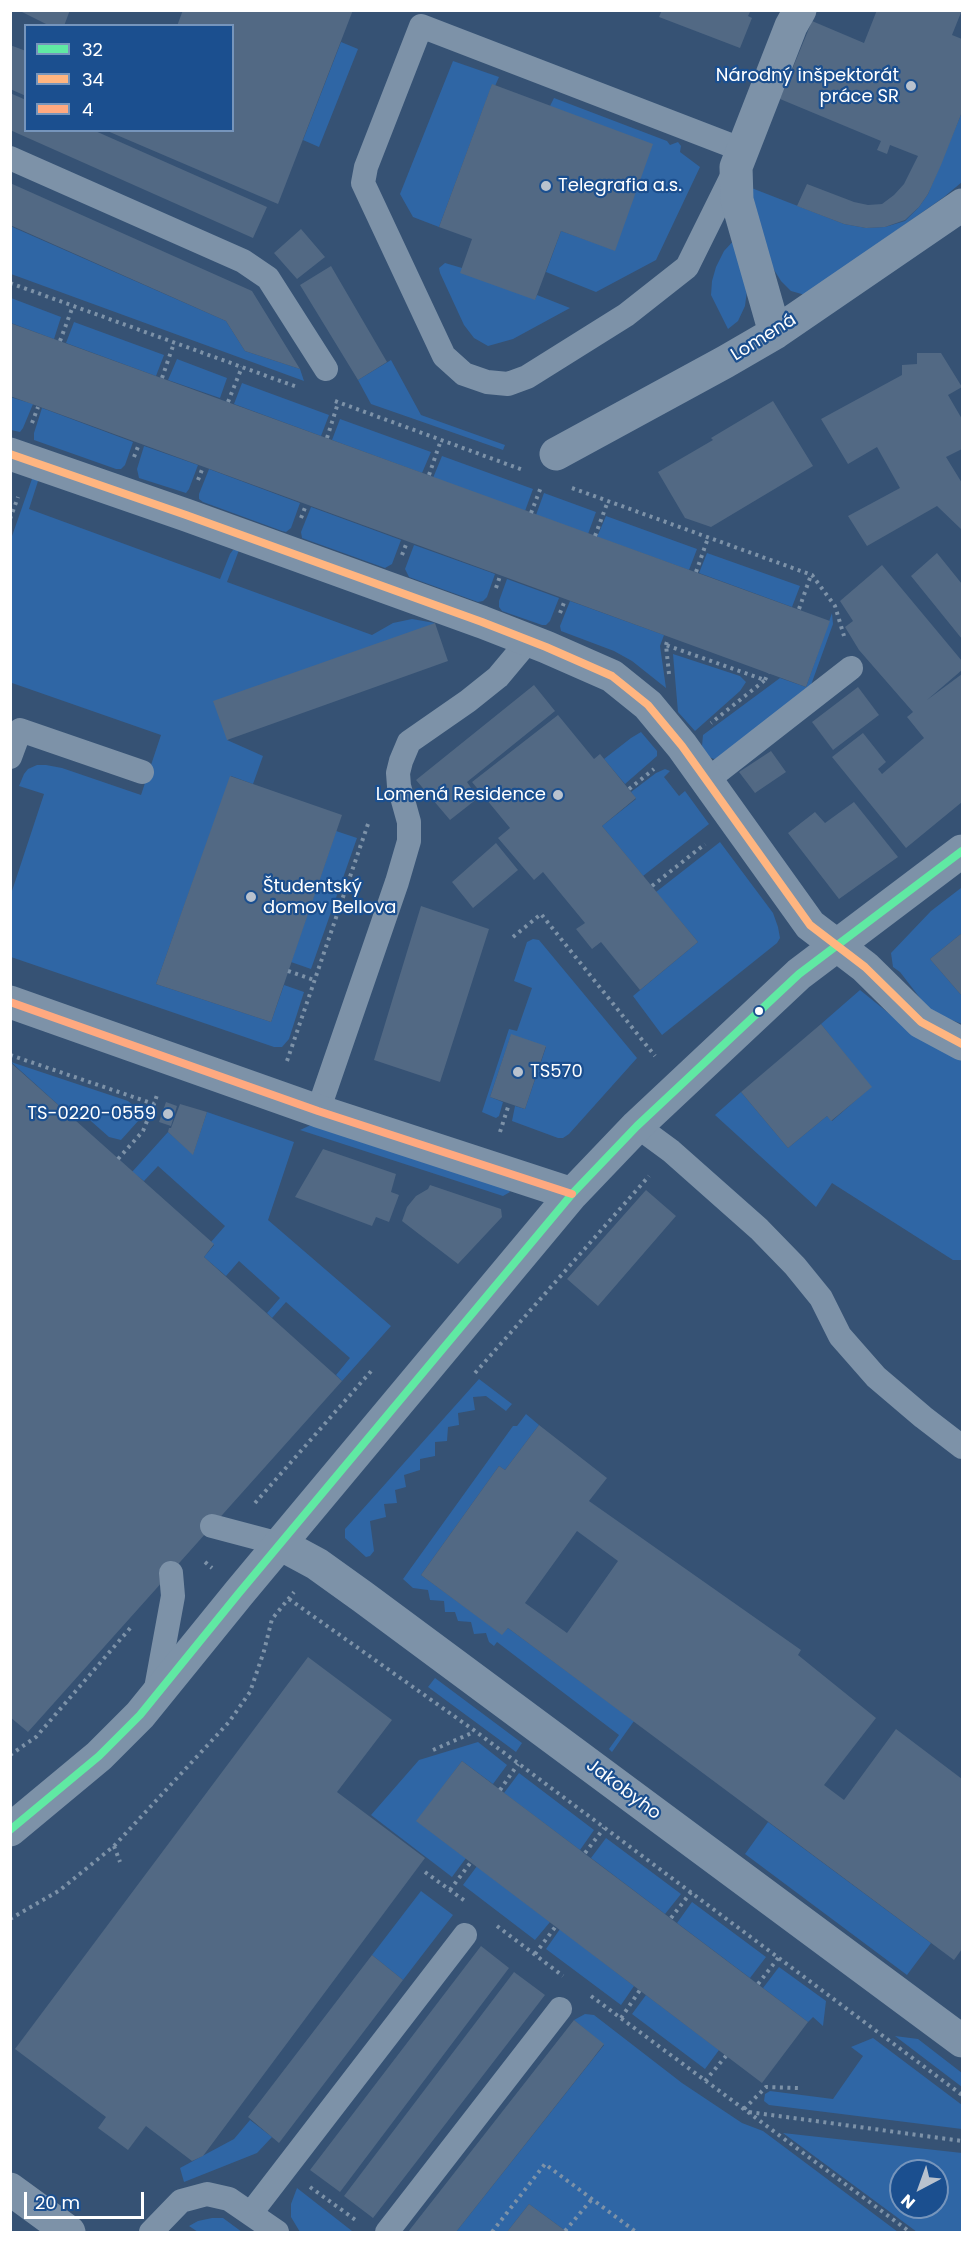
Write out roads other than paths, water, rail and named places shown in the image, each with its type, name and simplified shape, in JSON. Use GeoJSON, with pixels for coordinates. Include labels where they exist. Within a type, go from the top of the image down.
{"type":"FeatureCollection","features":[{"type":"Feature","properties":{"kind":"street"},"geometry":{"type":"LineString","coordinates":[[776,333],[737,200],[739,158],[800,10]]}},
{"type":"Feature","properties":{"kind":"street","name":"Lomená"},"geometry":{"type":"LineString","coordinates":[[545,468],[776,333],[963,205]]}},
{"type":"Feature","properties":{"kind":"street"},"geometry":{"type":"LineString","coordinates":[[10,454],[186,514],[530,640],[612,676],[648,705],[682,746],[810,925],[865,967],[921,1022],[963,1044]]}},
{"type":"Feature","properties":{"kind":"street"},"geometry":{"type":"LineString","coordinates":[[10,1830],[99,1756],[140,1715],[572,1194],[637,1126],[799,974],[963,851]]}},
{"type":"Feature","properties":{"kind":"street"},"geometry":{"type":"LineString","coordinates":[[10,1002],[318,1111],[572,1194]]}},
{"type":"Feature","properties":{"kind":"street","name":"Jakobyho"},"geometry":{"type":"LineString","coordinates":[[280,1544],[317,1564],[363,1597],[963,2042]]}},
{"type":"Feature","properties":{"kind":"street"},"geometry":{"type":"LineString","coordinates":[[10,2189],[69,2232]]}},
{"type":"Feature","properties":{"kind":"lane"},"geometry":{"type":"LineString","coordinates":[[421,26],[739,158],[687,267],[626,315],[527,377],[508,384],[487,382],[464,374],[444,356],[363,183],[366,167],[421,26]]}},
{"type":"Feature","properties":{"kind":"lane"},"geometry":{"type":"LineString","coordinates":[[10,159],[243,261],[268,278],[326,369]]}},
{"type":"Feature","properties":{"kind":"lane"},"geometry":{"type":"LineString","coordinates":[[318,1111],[409,841],[409,822],[399,786],[398,772],[401,761],[410,742],[468,702],[498,677],[530,640]]}},
{"type":"Feature","properties":{"kind":"lane"},"geometry":{"type":"LineString","coordinates":[[706,781],[851,669]]}},
{"type":"Feature","properties":{"kind":"lane"},"geometry":{"type":"LineString","coordinates":[[10,757],[20,730],[142,772]]}},
{"type":"Feature","properties":{"kind":"lane"},"geometry":{"type":"LineString","coordinates":[[637,1126],[676,1156],[759,1229],[795,1266],[821,1298],[840,1336],[876,1377],[923,1417],[963,1446]]}},
{"type":"Feature","properties":{"kind":"lane"},"geometry":{"type":"LineString","coordinates":[[212,1526],[280,1544]]}},
{"type":"Feature","properties":{"kind":"lane"},"geometry":{"type":"LineString","coordinates":[[154,1698],[173,1596],[172,1577]]}},
{"type":"Feature","properties":{"kind":"lane"},"geometry":{"type":"LineString","coordinates":[[251,2212],[465,1935]]}},
{"type":"Feature","properties":{"kind":"lane"},"geometry":{"type":"LineString","coordinates":[[387,2232],[560,2009]]}},
{"type":"Feature","properties":{"kind":"lane"},"geometry":{"type":"LineString","coordinates":[[151,2232],[181,2200],[207,2194],[229,2199],[277,2232]]}},
{"type":"Feature","properties":{"kind":"place","name":"Národný inšpektorát práce SR"},"geometry":{"type":"Point","coordinates":[911,86]}},
{"type":"Feature","properties":{"kind":"place","name":"Telegrafia a.s."},"geometry":{"type":"Point","coordinates":[546,186]}},
{"type":"Feature","properties":{"kind":"place","name":"Lomená Residence"},"geometry":{"type":"Point","coordinates":[558,795]}},
{"type":"Feature","properties":{"kind":"place","name":"Študentský domov Bellova"},"geometry":{"type":"Point","coordinates":[251,897]}},
{"type":"Feature","properties":{"kind":"place","name":"TS570"},"geometry":{"type":"Point","coordinates":[518,1072]}},
{"type":"Feature","properties":{"kind":"place","name":"TS-0220-0559"},"geometry":{"type":"Point","coordinates":[168,1114]}}]}
